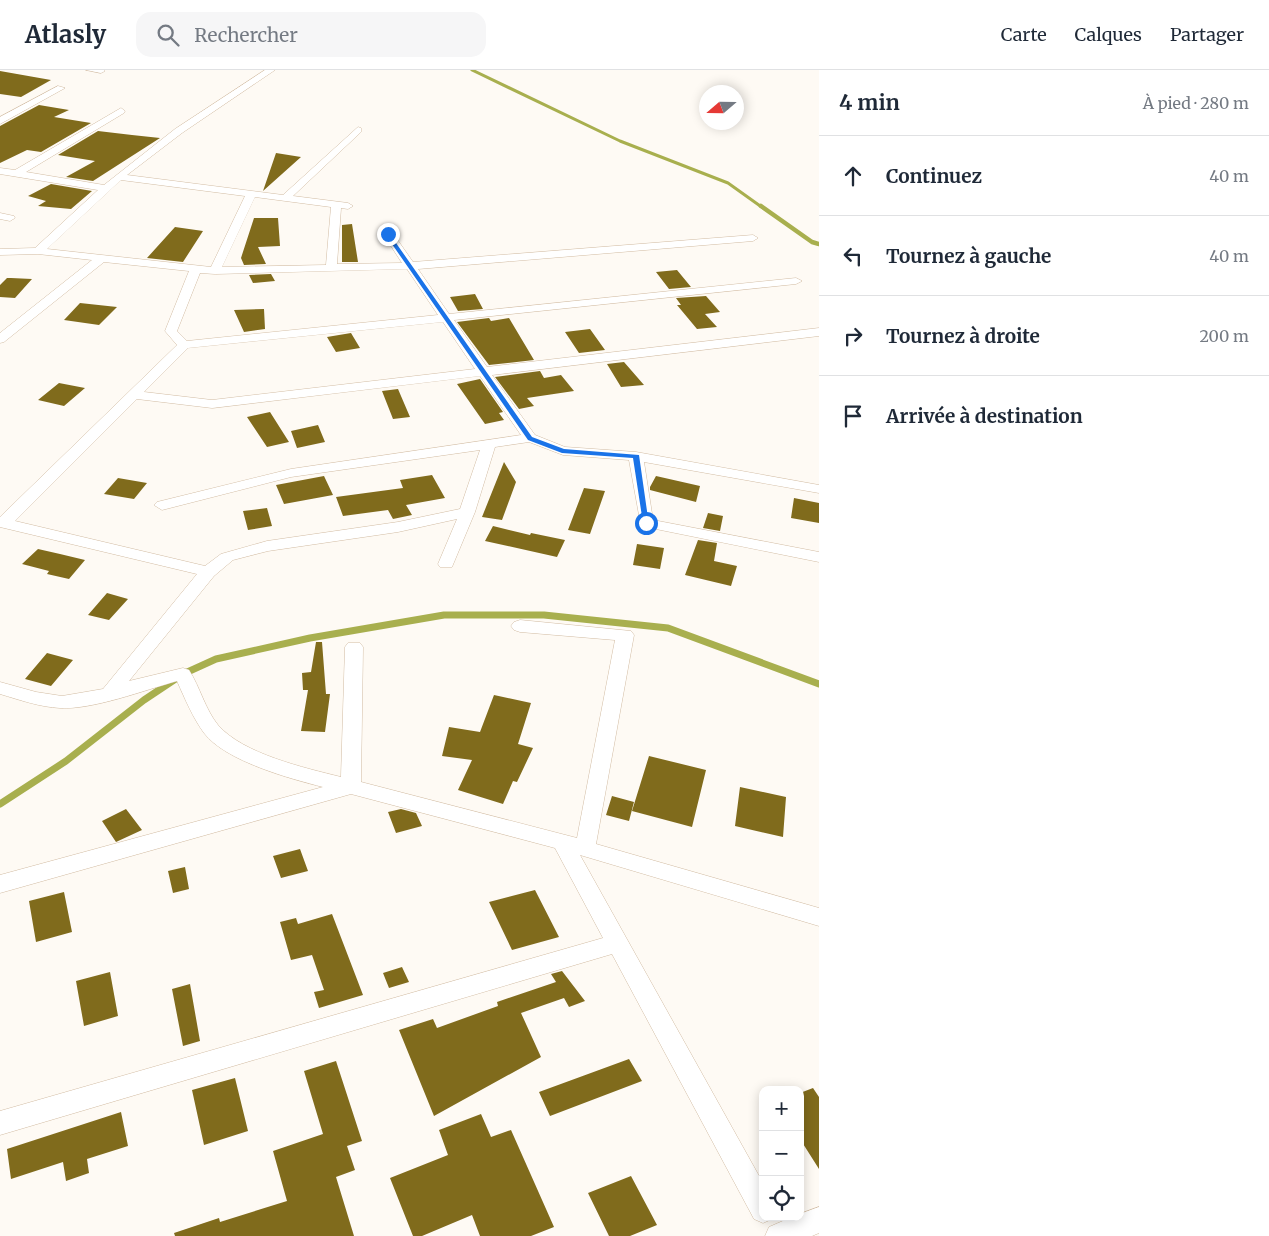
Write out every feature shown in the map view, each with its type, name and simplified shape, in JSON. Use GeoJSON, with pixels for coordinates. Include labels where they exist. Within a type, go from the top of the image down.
{"type":"FeatureCollection","features":[{"type":"Feature","properties":{"kind":"street"},"geometry":{"type":"LineString","coordinates":[[90,70],[101,71]]}},
{"type":"Feature","properties":{"kind":"street"},"geometry":{"type":"LineString","coordinates":[[38,252],[118,177],[234,91],[271,70]]}},
{"type":"Feature","properties":{"kind":"street"},"geometry":{"type":"LineString","coordinates":[[0,121],[61,88]]}},
{"type":"Feature","properties":{"kind":"street"},"geometry":{"type":"LineString","coordinates":[[16,174],[122,111]]}},
{"type":"Feature","properties":{"kind":"street"},"geometry":{"type":"LineString","coordinates":[[285,198],[358,130]]}},
{"type":"Feature","properties":{"kind":"street"},"geometry":{"type":"LineString","coordinates":[[0,171],[106,188]]}},
{"type":"Feature","properties":{"kind":"street"},"geometry":{"type":"LineString","coordinates":[[118,177],[348,206]]}},
{"type":"Feature","properties":{"kind":"street"},"geometry":{"type":"LineString","coordinates":[[215,271],[251,194]]}},
{"type":"Feature","properties":{"kind":"street"},"geometry":{"type":"LineString","coordinates":[[330,268],[336,204]]}},
{"type":"Feature","properties":{"kind":"street"},"geometry":{"type":"LineString","coordinates":[[388,234],[530,438]]}},
{"type":"Feature","properties":{"kind":"street"},"geometry":{"type":"LineString","coordinates":[[0,252],[38,252],[215,271],[410,266],[753,238]]}},
{"type":"Feature","properties":{"kind":"street"},"geometry":{"type":"LineString","coordinates":[[0,339],[102,258]]}},
{"type":"Feature","properties":{"kind":"street"},"geometry":{"type":"LineString","coordinates":[[184,345],[171,331],[196,268]]}},
{"type":"Feature","properties":{"kind":"street"},"geometry":{"type":"LineString","coordinates":[[2,522],[184,345],[796,281]]}},
{"type":"Feature","properties":{"kind":"street"},"geometry":{"type":"LineString","coordinates":[[133,395],[212,404],[819,332]]}},
{"type":"Feature","properties":{"kind":"street"},"geometry":{"type":"LineString","coordinates":[[162,506],[290,473],[530,438],[562,451],[636,456],[819,489]]}},
{"type":"Feature","properties":{"kind":"street"},"geometry":{"type":"LineString","coordinates":[[446,564],[468,512],[489,445]]}},
{"type":"Feature","properties":{"kind":"street"},"geometry":{"type":"LineString","coordinates":[[636,456],[646,523],[819,557]]}},
{"type":"Feature","properties":{"kind":"street"},"geometry":{"type":"LineString","coordinates":[[108,695],[208,572],[227,557],[267,546],[398,527],[468,512]]}},
{"type":"Feature","properties":{"kind":"street"},"geometry":{"type":"LineString","coordinates":[[2,522],[208,572]]}},
{"type":"Feature","properties":{"kind":"street"},"geometry":{"type":"LineString","coordinates":[[520,626],[625,636],[585,849]]}},
{"type":"Feature","properties":{"kind":"street"},"geometry":{"type":"LineString","coordinates":[[351,788],[354,647]]}},
{"type":"Feature","properties":{"kind":"street"},"geometry":{"type":"LineString","coordinates":[[0,688],[36,698],[62,702],[108,695],[134,686],[183,674],[196,703],[212,730],[243,753],[293,772],[562,842],[819,917]]}},
{"type":"Feature","properties":{"kind":"street"},"geometry":{"type":"LineString","coordinates":[[0,884],[351,788]]}},
{"type":"Feature","properties":{"kind":"street"},"geometry":{"type":"LineString","coordinates":[[562,842],[759,1203]]}},
{"type":"Feature","properties":{"kind":"street"},"geometry":{"type":"LineString","coordinates":[[0,1123],[617,943]]}},
{"type":"Feature","properties":{"kind":"street"},"geometry":{"type":"LineString","coordinates":[[769,1221],[777,1236],[819,1220]]}},
{"type":"Feature","properties":{"kind":"building"},"geometry":{"type":"Polygon","coordinates":[[[0,71],[51,80],[21,97],[0,94],[0,71]]]}},
{"type":"Feature","properties":{"kind":"building"},"geometry":{"type":"Polygon","coordinates":[[[39,105],[69,110],[54,117],[91,123],[41,152],[27,150],[0,163],[0,126],[39,105]]]}},
{"type":"Feature","properties":{"kind":"building"},"geometry":{"type":"Polygon","coordinates":[[[98,131],[160,138],[93,181],[66,177],[95,161],[58,155],[98,131]]]}},
{"type":"Feature","properties":{"kind":"building"},"geometry":{"type":"Polygon","coordinates":[[[276,153],[301,157],[263,191],[276,153]]]}},
{"type":"Feature","properties":{"kind":"building"},"geometry":{"type":"Polygon","coordinates":[[[51,184],[92,191],[71,209],[38,206],[46,201],[28,196],[51,184]]]}},
{"type":"Feature","properties":{"kind":"building"},"geometry":{"type":"Polygon","coordinates":[[[254,218],[278,218],[280,246],[258,247],[266,264],[244,265],[241,258],[254,218]]]}},
{"type":"Feature","properties":{"kind":"building"},"geometry":{"type":"Polygon","coordinates":[[[352,224],[358,262],[342,262],[342,225],[352,224]]]}},
{"type":"Feature","properties":{"kind":"building"},"geometry":{"type":"Polygon","coordinates":[[[175,227],[203,231],[183,262],[147,258],[175,227]]]}},
{"type":"Feature","properties":{"kind":"building"},"geometry":{"type":"Polygon","coordinates":[[[677,270],[691,287],[669,289],[656,272],[677,270]]]}},
{"type":"Feature","properties":{"kind":"building"},"geometry":{"type":"Polygon","coordinates":[[[271,274],[275,281],[253,283],[249,275],[271,274]]]}},
{"type":"Feature","properties":{"kind":"building"},"geometry":{"type":"Polygon","coordinates":[[[7,278],[32,279],[15,298],[0,297],[0,285],[7,278]]]}},
{"type":"Feature","properties":{"kind":"building"},"geometry":{"type":"Polygon","coordinates":[[[475,294],[483,309],[458,311],[450,297],[475,294]]]}},
{"type":"Feature","properties":{"kind":"building"},"geometry":{"type":"Polygon","coordinates":[[[706,296],[720,312],[705,314],[717,327],[697,329],[677,305],[681,305],[676,298],[706,296]]]}},
{"type":"Feature","properties":{"kind":"building"},"geometry":{"type":"Polygon","coordinates":[[[80,303],[117,307],[99,325],[64,320],[80,303]]]}},
{"type":"Feature","properties":{"kind":"building"},"geometry":{"type":"Polygon","coordinates":[[[264,309],[265,329],[244,332],[234,310],[264,309]]]}},
{"type":"Feature","properties":{"kind":"building"},"geometry":{"type":"Polygon","coordinates":[[[489,318],[491,321],[509,318],[534,360],[489,365],[457,322],[489,318]]]}},
{"type":"Feature","properties":{"kind":"building"},"geometry":{"type":"Polygon","coordinates":[[[590,329],[605,350],[579,353],[565,332],[590,329]]]}},
{"type":"Feature","properties":{"kind":"building"},"geometry":{"type":"Polygon","coordinates":[[[351,333],[360,348],[336,352],[327,337],[351,333]]]}},
{"type":"Feature","properties":{"kind":"building"},"geometry":{"type":"Polygon","coordinates":[[[624,362],[644,385],[621,387],[607,364],[624,362]]]}},
{"type":"Feature","properties":{"kind":"building"},"geometry":{"type":"Polygon","coordinates":[[[540,371],[544,378],[561,375],[574,391],[527,398],[534,406],[519,409],[495,377],[540,371]]]}},
{"type":"Feature","properties":{"kind":"building"},"geometry":{"type":"Polygon","coordinates":[[[480,379],[503,412],[499,413],[504,420],[485,424],[457,384],[480,379]]]}},
{"type":"Feature","properties":{"kind":"building"},"geometry":{"type":"Polygon","coordinates":[[[59,383],[85,388],[64,406],[38,400],[59,383]]]}},
{"type":"Feature","properties":{"kind":"building"},"geometry":{"type":"Polygon","coordinates":[[[398,389],[410,417],[393,419],[382,391],[398,389]]]}},
{"type":"Feature","properties":{"kind":"building"},"geometry":{"type":"Polygon","coordinates":[[[270,412],[289,442],[267,447],[247,417],[270,412]]]}},
{"type":"Feature","properties":{"kind":"building"},"geometry":{"type":"Polygon","coordinates":[[[318,425],[325,442],[297,448],[291,431],[318,425]]]}},
{"type":"Feature","properties":{"kind":"building"},"geometry":{"type":"Polygon","coordinates":[[[504,462],[516,482],[502,520],[482,517],[504,462]]]}},
{"type":"Feature","properties":{"kind":"building"},"geometry":{"type":"Polygon","coordinates":[[[432,475],[445,498],[406,505],[412,515],[393,519],[388,510],[343,516],[336,497],[403,488],[400,480],[432,475]]]}},
{"type":"Feature","properties":{"kind":"building"},"geometry":{"type":"Polygon","coordinates":[[[324,476],[333,495],[284,504],[276,485],[324,476]]]}},
{"type":"Feature","properties":{"kind":"building"},"geometry":{"type":"Polygon","coordinates":[[[656,476],[700,486],[696,502],[650,490],[656,476]]]}},
{"type":"Feature","properties":{"kind":"building"},"geometry":{"type":"Polygon","coordinates":[[[118,478],[147,483],[134,499],[104,494],[118,478]]]}},
{"type":"Feature","properties":{"kind":"building"},"geometry":{"type":"Polygon","coordinates":[[[584,488],[605,491],[590,534],[568,530],[584,488]]]}},
{"type":"Feature","properties":{"kind":"building"},"geometry":{"type":"Polygon","coordinates":[[[794,498],[819,503],[819,523],[791,518],[794,498]]]}},
{"type":"Feature","properties":{"kind":"building"},"geometry":{"type":"Polygon","coordinates":[[[267,508],[272,526],[248,530],[243,511],[267,508]]]}},
{"type":"Feature","properties":{"kind":"building"},"geometry":{"type":"Polygon","coordinates":[[[708,513],[723,516],[720,531],[703,528],[708,513]]]}},
{"type":"Feature","properties":{"kind":"building"},"geometry":{"type":"Polygon","coordinates":[[[493,526],[530,535],[531,533],[565,540],[557,557],[485,541],[493,526]]]}},
{"type":"Feature","properties":{"kind":"building"},"geometry":{"type":"Polygon","coordinates":[[[698,540],[717,543],[714,561],[737,566],[731,586],[685,575],[698,540]]]}},
{"type":"Feature","properties":{"kind":"building"},"geometry":{"type":"Polygon","coordinates":[[[637,544],[664,548],[660,569],[633,565],[637,544]]]}},
{"type":"Feature","properties":{"kind":"building"},"geometry":{"type":"Polygon","coordinates":[[[38,549],[85,560],[69,579],[47,574],[49,571],[22,564],[38,549]]]}},
{"type":"Feature","properties":{"kind":"building"},"geometry":{"type":"Polygon","coordinates":[[[107,593],[128,599],[109,620],[88,615],[107,593]]]}},
{"type":"Feature","properties":{"kind":"building"},"geometry":{"type":"Polygon","coordinates":[[[316,642],[322,642],[326,694],[330,694],[325,732],[301,731],[308,690],[303,690],[302,673],[311,672],[316,642]]]}},
{"type":"Feature","properties":{"kind":"building"},"geometry":{"type":"Polygon","coordinates":[[[47,653],[73,660],[51,686],[25,679],[47,653]]]}},
{"type":"Feature","properties":{"kind":"building"},"geometry":{"type":"Polygon","coordinates":[[[494,695],[531,703],[518,744],[533,748],[517,782],[513,781],[503,804],[458,790],[472,760],[442,756],[449,727],[480,732],[494,695]]]}},
{"type":"Feature","properties":{"kind":"building"},"geometry":{"type":"Polygon","coordinates":[[[649,756],[706,770],[692,827],[632,811],[649,756]]]}},
{"type":"Feature","properties":{"kind":"building"},"geometry":{"type":"Polygon","coordinates":[[[740,787],[786,797],[783,837],[735,826],[740,787]]]}},
{"type":"Feature","properties":{"kind":"building"},"geometry":{"type":"Polygon","coordinates":[[[612,796],[634,802],[629,821],[606,815],[612,796]]]}},
{"type":"Feature","properties":{"kind":"building"},"geometry":{"type":"Polygon","coordinates":[[[126,809],[142,830],[116,842],[102,821],[126,809]]]}},
{"type":"Feature","properties":{"kind":"building"},"geometry":{"type":"Polygon","coordinates":[[[401,809],[416,813],[422,826],[396,833],[388,812],[401,809]]]}},
{"type":"Feature","properties":{"kind":"building"},"geometry":{"type":"Polygon","coordinates":[[[300,849],[308,871],[281,878],[273,856],[300,849]]]}},
{"type":"Feature","properties":{"kind":"building"},"geometry":{"type":"Polygon","coordinates":[[[185,867],[189,889],[173,893],[168,871],[185,867]]]}},
{"type":"Feature","properties":{"kind":"building"},"geometry":{"type":"Polygon","coordinates":[[[535,890],[559,937],[512,950],[489,902],[535,890]]]}},
{"type":"Feature","properties":{"kind":"building"},"geometry":{"type":"Polygon","coordinates":[[[64,892],[72,932],[36,942],[29,901],[64,892]]]}},
{"type":"Feature","properties":{"kind":"building"},"geometry":{"type":"Polygon","coordinates":[[[332,914],[363,995],[319,1008],[314,992],[324,990],[312,955],[291,960],[280,922],[296,918],[298,924],[332,914]]]}},
{"type":"Feature","properties":{"kind":"building"},"geometry":{"type":"Polygon","coordinates":[[[402,967],[409,982],[389,988],[383,973],[402,967]]]}},
{"type":"Feature","properties":{"kind":"building"},"geometry":{"type":"Polygon","coordinates":[[[562,971],[585,1001],[569,1007],[564,998],[521,1013],[541,1057],[434,1116],[399,1030],[433,1019],[437,1028],[498,1006],[497,1002],[556,982],[551,974],[562,971]]]}},
{"type":"Feature","properties":{"kind":"building"},"geometry":{"type":"Polygon","coordinates":[[[110,972],[118,1016],[84,1026],[76,981],[110,972]]]}},
{"type":"Feature","properties":{"kind":"building"},"geometry":{"type":"Polygon","coordinates":[[[190,984],[200,1041],[183,1046],[172,989],[190,984]]]}},
{"type":"Feature","properties":{"kind":"building"},"geometry":{"type":"Polygon","coordinates":[[[629,1059],[642,1081],[550,1116],[539,1092],[629,1059]]]}},
{"type":"Feature","properties":{"kind":"building"},"geometry":{"type":"Polygon","coordinates":[[[336,1061],[362,1141],[347,1146],[355,1170],[336,1177],[354,1236],[175,1236],[174,1233],[219,1218],[220,1222],[287,1201],[273,1151],[323,1134],[304,1071],[336,1061]]]}},
{"type":"Feature","properties":{"kind":"building"},"geometry":{"type":"Polygon","coordinates":[[[235,1078],[248,1131],[204,1145],[192,1090],[235,1078]]]}},
{"type":"Feature","properties":{"kind":"building"},"geometry":{"type":"Polygon","coordinates":[[[813,1088],[819,1097],[819,1169],[804,1145],[804,1091],[813,1088]]]}},
{"type":"Feature","properties":{"kind":"building"},"geometry":{"type":"Polygon","coordinates":[[[121,1112],[128,1146],[87,1159],[89,1173],[66,1181],[63,1162],[11,1179],[7,1149],[121,1112]]]}},
{"type":"Feature","properties":{"kind":"building"},"geometry":{"type":"Polygon","coordinates":[[[481,1114],[491,1137],[511,1130],[554,1227],[531,1236],[480,1236],[472,1215],[422,1236],[413,1236],[390,1178],[448,1155],[439,1130],[481,1114]]]}},
{"type":"Feature","properties":{"kind":"building"},"geometry":{"type":"Polygon","coordinates":[[[631,1176],[657,1225],[630,1236],[609,1236],[588,1193],[631,1176]]]}},
{"type":"Feature","properties":{"kind":"waterway"},"geometry":{"type":"LineString","coordinates":[[472,70],[620,141],[728,183],[763,208]]}},
{"type":"Feature","properties":{"kind":"waterway"},"geometry":{"type":"LineString","coordinates":[[761,206],[812,242],[819,244]]}},
{"type":"Feature","properties":{"kind":"waterway"},"geometry":{"type":"LineString","coordinates":[[0,804],[66,761],[144,700],[183,674],[216,659],[310,638],[444,615],[544,615],[668,628],[819,684]]}},
{"type":"Feature","properties":{"kind":"route"},"geometry":{"type":"LineString","coordinates":[[388,234],[530,438],[562,451],[636,456],[646,523]]}}]}
